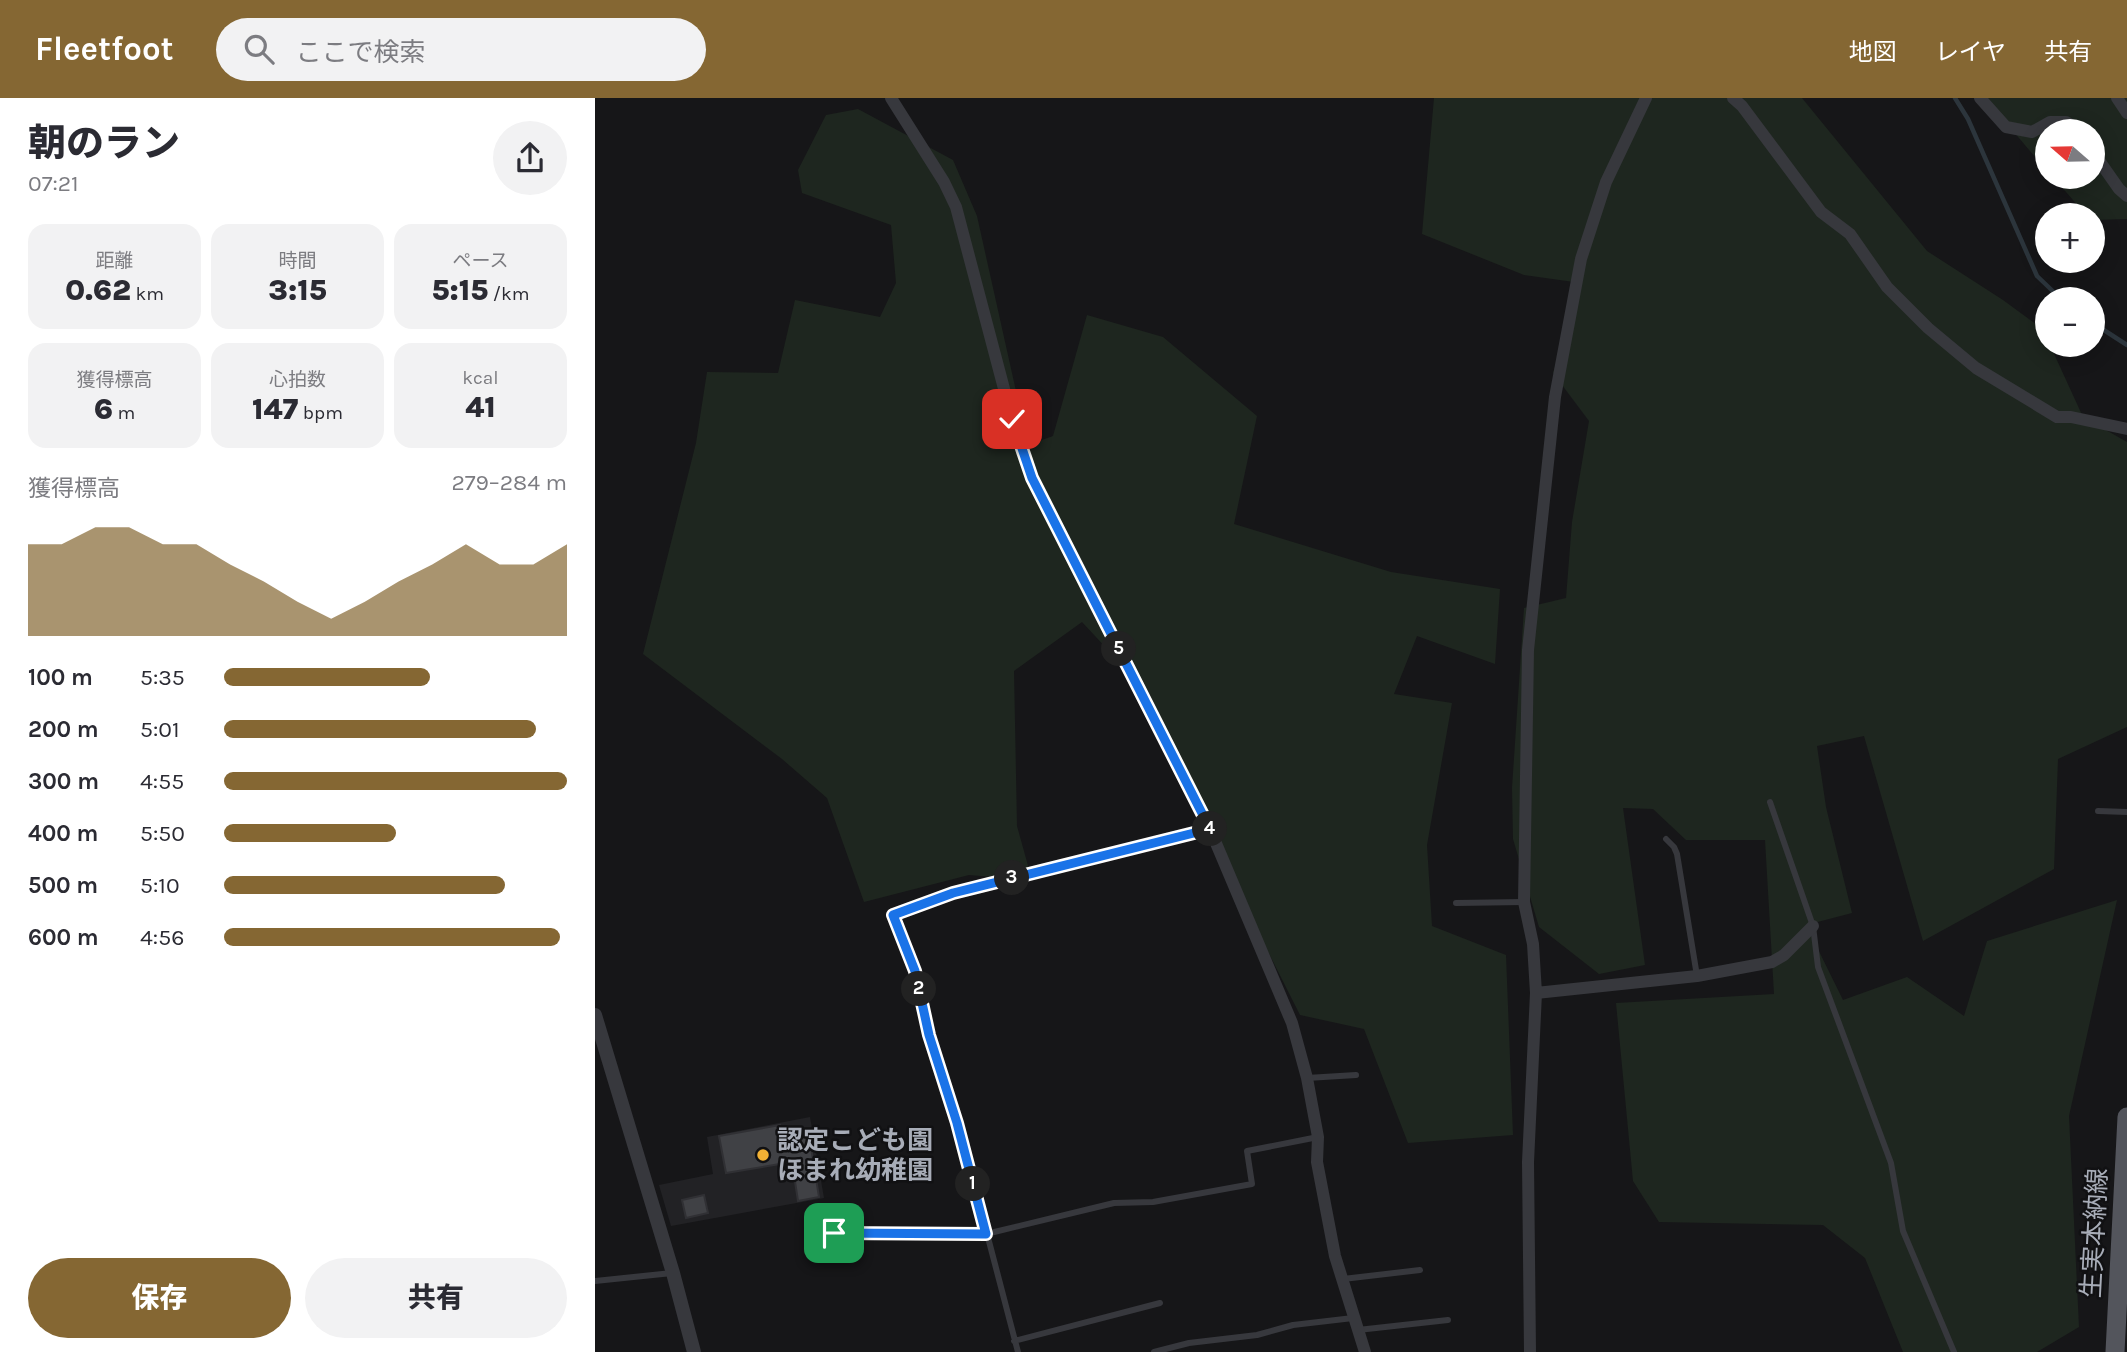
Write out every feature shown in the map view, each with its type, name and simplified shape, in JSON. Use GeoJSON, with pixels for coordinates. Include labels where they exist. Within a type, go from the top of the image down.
{"type":"FeatureCollection","features":[{"type":"Feature","properties":{"kind":"main road","name":"生実本納線"},"geometry":{"type":"LineString","coordinates":[[2115,1352],[2127,1117]]}},
{"type":"Feature","properties":{"kind":"street"},"geometry":{"type":"LineString","coordinates":[[891,98],[944,182],[955,207],[1012,419],[1032,478],[1210,829],[1292,1023],[1307,1078],[1318,1137],[1317,1162],[1341,1279],[1365,1352]]}},
{"type":"Feature","properties":{"kind":"street"},"geometry":{"type":"LineString","coordinates":[[1530,1352],[1528,1162],[1536,993],[1533,944],[1524,902],[1528,650],[1555,397],[1581,259],[1607,182],[1646,98]]}},
{"type":"Feature","properties":{"kind":"street"},"geometry":{"type":"LineString","coordinates":[[1733,98],[1758,126],[1821,212],[1850,234],[1887,287],[1928,328],[1966,360],[2057,417],[2071,417],[2127,429]]}},
{"type":"Feature","properties":{"kind":"street"},"geometry":{"type":"LineString","coordinates":[[1980,98],[2007,127],[2035,130]]}},
{"type":"Feature","properties":{"kind":"street"},"geometry":{"type":"LineString","coordinates":[[2117,98],[2127,113]]}},
{"type":"Feature","properties":{"kind":"street"},"geometry":{"type":"LineString","coordinates":[[2105,169],[2127,196]]}},
{"type":"Feature","properties":{"kind":"street"},"geometry":{"type":"LineString","coordinates":[[893,915],[953,893],[1210,829]]}},
{"type":"Feature","properties":{"kind":"street"},"geometry":{"type":"LineString","coordinates":[[1536,993],[1697,976],[1772,962],[1784,955],[1813,926]]}},
{"type":"Feature","properties":{"kind":"street"},"geometry":{"type":"LineString","coordinates":[[595,1015],[674,1273],[694,1352]]}},
{"type":"Feature","properties":{"kind":"lane"},"geometry":{"type":"LineString","coordinates":[[1770,802],[1813,926],[1818,967],[1891,1163],[1903,1231],[1954,1352]]}},
{"type":"Feature","properties":{"kind":"lane"},"geometry":{"type":"LineString","coordinates":[[2098,811],[2127,812]]}},
{"type":"Feature","properties":{"kind":"lane"},"geometry":{"type":"LineString","coordinates":[[1666,839],[1677,853],[1697,976]]}},
{"type":"Feature","properties":{"kind":"lane"},"geometry":{"type":"LineString","coordinates":[[1456,903],[1524,902]]}},
{"type":"Feature","properties":{"kind":"lane"},"geometry":{"type":"LineString","coordinates":[[893,915],[915,971],[929,1035],[957,1123],[1018,1352]]}},
{"type":"Feature","properties":{"kind":"lane"},"geometry":{"type":"LineString","coordinates":[[1307,1078],[1356,1075]]}},
{"type":"Feature","properties":{"kind":"lane"},"geometry":{"type":"LineString","coordinates":[[834,1233],[986,1234],[1114,1203],[1153,1202],[1252,1184],[1247,1151],[1318,1137]]}},
{"type":"Feature","properties":{"kind":"lane"},"geometry":{"type":"LineString","coordinates":[[1341,1279],[1420,1270]]}},
{"type":"Feature","properties":{"kind":"lane"},"geometry":{"type":"LineString","coordinates":[[595,1281],[674,1273]]}},
{"type":"Feature","properties":{"kind":"lane"},"geometry":{"type":"LineString","coordinates":[[1014,1341],[1160,1303]]}},
{"type":"Feature","properties":{"kind":"lane"},"geometry":{"type":"LineString","coordinates":[[1154,1352],[1189,1343],[1257,1335],[1293,1325],[1448,1320]]}},
{"type":"Feature","properties":{"kind":"shaded area"},"geometry":{"type":"Polygon","coordinates":[[[1434,98],[1802,98],[1927,251],[2035,323],[2035,357],[2056,357],[2083,417],[2127,442],[2127,727],[2058,759],[2054,869],[1923,941],[1864,736],[1817,746],[1826,807],[1852,913],[1806,925],[1843,1000],[1907,977],[1964,1016],[1987,941],[2117,900],[2069,1116],[2079,1327],[2037,1352],[1903,1352],[1865,1258],[1823,1225],[1659,1222],[1633,1181],[1616,1003],[1774,994],[1765,840],[1686,840],[1653,809],[1623,808],[1645,965],[1599,974],[1539,927],[1513,839],[1512,788],[1524,608],[1566,598],[1572,522],[1589,421],[1553,373],[1581,283],[1524,275],[1422,234],[1434,98]]]}},
{"type":"Feature","properties":{"kind":"shaded area"},"geometry":{"type":"Polygon","coordinates":[[[1985,98],[2127,98],[2127,219],[2105,220],[2105,203],[2076,203],[2063,189],[2105,189],[2105,119],[2035,119],[2035,157],[1985,98]]]}},
{"type":"Feature","properties":{"kind":"shaded area"},"geometry":{"type":"Polygon","coordinates":[[[858,109],[953,160],[977,216],[1028,445],[1053,436],[1087,315],[1163,337],[1257,416],[1234,524],[1391,572],[1500,589],[1495,664],[1417,636],[1394,694],[1452,703],[1427,845],[1432,926],[1506,955],[1513,1135],[1408,1143],[1364,1029],[1300,1015],[1227,870],[1150,695],[1082,622],[1014,671],[1017,826],[1032,880],[969,875],[864,902],[827,798],[782,759],[643,654],[696,443],[707,372],[778,373],[795,300],[880,317],[896,283],[891,225],[802,193],[798,170],[826,115],[858,109]]]}},
{"type":"Feature","properties":{"kind":"shaded area","name":"認定こども園 ほまれ幼稚園"},"geometry":{"type":"Polygon","coordinates":[[[810,1117],[824,1198],[671,1226],[659,1185],[713,1174],[707,1137],[810,1117]]]}},
{"type":"Feature","properties":{"kind":"building"},"geometry":{"type":"Polygon","coordinates":[[[780,1125],[783,1139],[809,1135],[819,1197],[798,1201],[792,1162],[726,1173],[719,1136],[780,1125]]]}},
{"type":"Feature","properties":{"kind":"building"},"geometry":{"type":"Polygon","coordinates":[[[704,1195],[708,1213],[686,1218],[682,1200],[704,1195]]]}},
{"type":"Feature","properties":{"kind":"waterway"},"geometry":{"type":"LineString","coordinates":[[1955,98],[1968,119],[2037,276],[2048,287]]}},
{"type":"Feature","properties":{"kind":"waterway"},"geometry":{"type":"LineString","coordinates":[[2105,331],[2127,345]]}},
{"type":"Feature","properties":{"kind":"place","name":"認定こども園 ほまれ幼稚園"},"geometry":{"type":"Point","coordinates":[763,1155]}},
{"type":"Feature","properties":{"kind":"route"},"geometry":{"type":"LineString","coordinates":[[834,1233],[986,1234],[957,1123],[929,1035],[915,971],[893,915],[953,893],[1210,829],[1032,478],[1012,419]]}}]}
